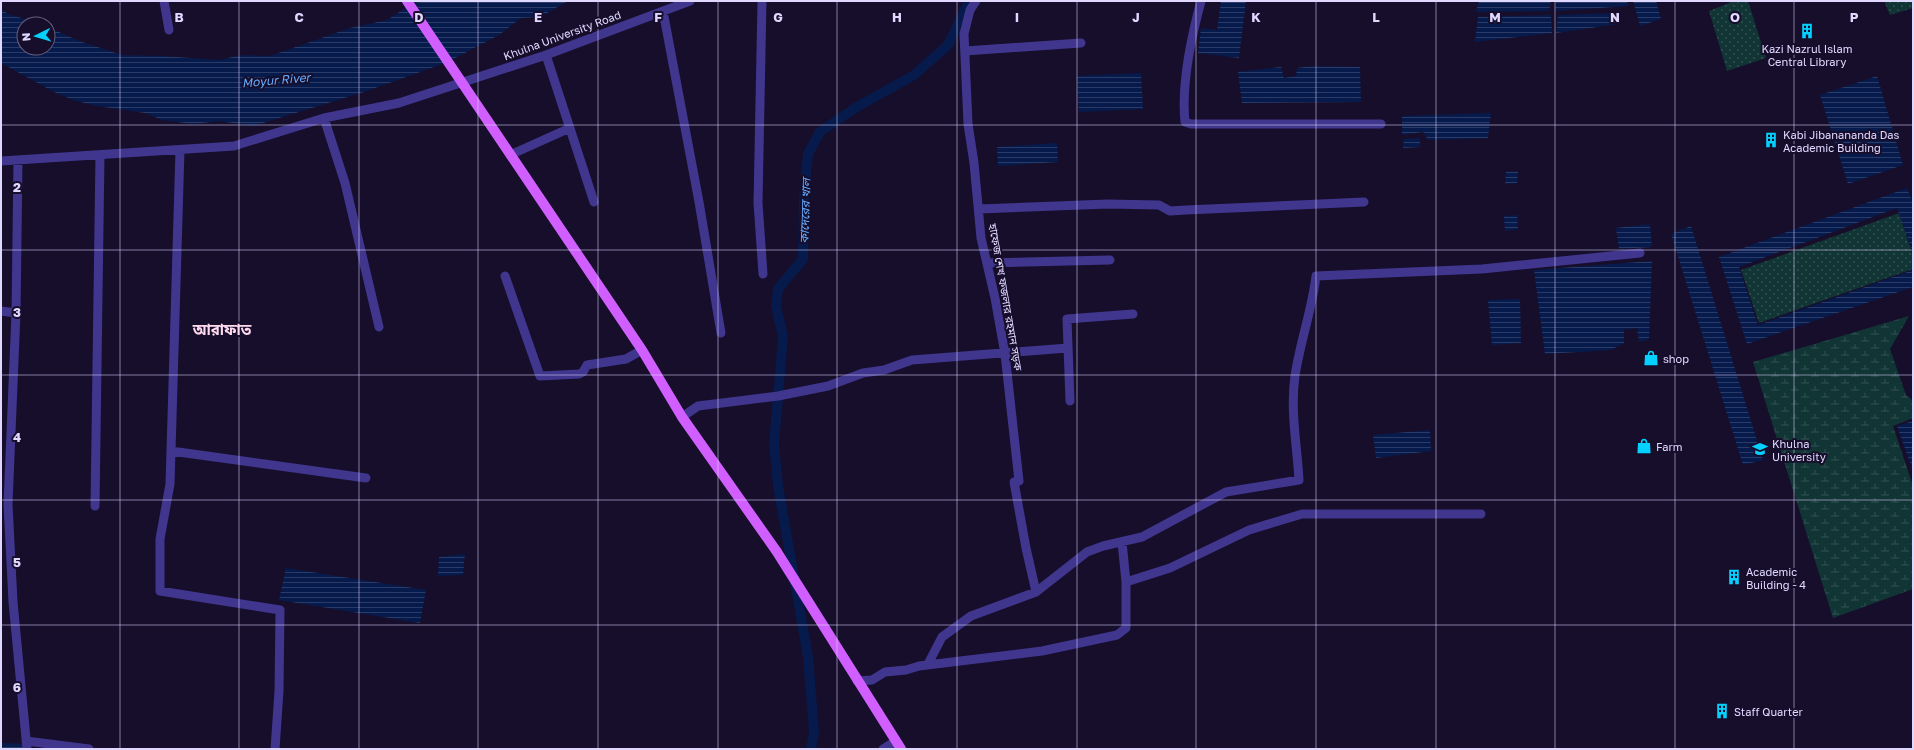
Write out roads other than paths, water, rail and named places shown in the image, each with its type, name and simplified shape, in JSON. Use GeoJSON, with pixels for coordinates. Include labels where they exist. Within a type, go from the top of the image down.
{"type":"FeatureCollection","features":[{"type":"Feature","properties":{"kind":"main road"},"geometry":{"type":"LineString","coordinates":[[407,1],[455,70],[510,155],[642,350],[682,417],[777,552],[857,681],[899,745]]}},
{"type":"Feature","properties":{"kind":"street"},"geometry":{"type":"LineString","coordinates":[[164,1],[169,30]]}},
{"type":"Feature","properties":{"kind":"street","name":"Khulna University Road"},"geometry":{"type":"LineString","coordinates":[[1,161],[234,146],[324,118],[399,103],[546,55],[690,1]]}},
{"type":"Feature","properties":{"kind":"street"},"geometry":{"type":"LineString","coordinates":[[762,1],[758,203],[763,274]]}},
{"type":"Feature","properties":{"kind":"street","name":"হাফেজ শেখ ফজলার রহমান সড়ক"},"geometry":{"type":"LineString","coordinates":[[976,1],[970,10],[964,34],[968,124],[979,209],[981,238],[1005,354],[1019,481],[1014,482],[1036,592]]}},
{"type":"Feature","properties":{"kind":"street"},"geometry":{"type":"LineString","coordinates":[[1201,1],[1193,31],[1184,97],[1185,122],[1198,124],[1380,124]]}},
{"type":"Feature","properties":{"kind":"street"},"geometry":{"type":"LineString","coordinates":[[663,11],[699,202],[721,333]]}},
{"type":"Feature","properties":{"kind":"street"},"geometry":{"type":"LineString","coordinates":[[965,51],[1082,44]]}},
{"type":"Feature","properties":{"kind":"street"},"geometry":{"type":"LineString","coordinates":[[546,55],[594,202]]}},
{"type":"Feature","properties":{"kind":"street"},"geometry":{"type":"LineString","coordinates":[[324,118],[345,183],[379,327]]}},
{"type":"Feature","properties":{"kind":"street"},"geometry":{"type":"LineString","coordinates":[[510,155],[570,128]]}},
{"type":"Feature","properties":{"kind":"street"},"geometry":{"type":"LineString","coordinates":[[180,150],[170,484],[160,539],[160,591],[280,610],[279,691],[275,749]]}},
{"type":"Feature","properties":{"kind":"street"},"geometry":{"type":"LineString","coordinates":[[95,506],[100,155]]}},
{"type":"Feature","properties":{"kind":"street"},"geometry":{"type":"LineString","coordinates":[[18,160],[16,313],[8,504],[13,602],[27,745],[89,749]]}},
{"type":"Feature","properties":{"kind":"street"},"geometry":{"type":"LineString","coordinates":[[979,209],[1108,204],[1159,205],[1170,211],[1364,202]]}},
{"type":"Feature","properties":{"kind":"street"},"geometry":{"type":"LineString","coordinates":[[928,664],[942,637],[971,616],[1036,592],[1087,552],[1142,537],[1226,492],[1299,480],[1293,400],[1295,374],[1314,294],[1316,276],[1482,269],[1640,253]]}},
{"type":"Feature","properties":{"kind":"street"},"geometry":{"type":"LineString","coordinates":[[987,263],[1110,260]]}},
{"type":"Feature","properties":{"kind":"street"},"geometry":{"type":"LineString","coordinates":[[505,276],[540,376],[579,374],[583,372],[587,365],[626,359],[642,350]]}},
{"type":"Feature","properties":{"kind":"street"},"geometry":{"type":"LineString","coordinates":[[1,311],[16,313]]}},
{"type":"Feature","properties":{"kind":"street"},"geometry":{"type":"LineString","coordinates":[[1070,402],[1067,319],[1133,314]]}},
{"type":"Feature","properties":{"kind":"street"},"geometry":{"type":"LineString","coordinates":[[682,417],[698,406],[778,396],[833,385],[863,373],[884,370],[912,360],[1068,348]]}},
{"type":"Feature","properties":{"kind":"street"},"geometry":{"type":"LineString","coordinates":[[171,451],[366,478]]}},
{"type":"Feature","properties":{"kind":"street"},"geometry":{"type":"LineString","coordinates":[[1126,582],[1170,568],[1249,530],[1302,514],[1481,514]]}},
{"type":"Feature","properties":{"kind":"street"},"geometry":{"type":"LineString","coordinates":[[857,681],[872,680],[885,672],[928,664],[1042,651],[1117,635],[1126,628],[1126,582],[1122,542]]}},
{"type":"Feature","properties":{"kind":"street"},"geometry":{"type":"LineString","coordinates":[[883,749],[899,745]]}},
{"type":"Feature","properties":{"kind":"water","name":"Moyur River"},"geometry":{"type":"Polygon","coordinates":[[[429,1],[568,1],[540,17],[521,18],[499,35],[448,62],[364,92],[253,126],[219,121],[193,124],[162,120],[145,113],[97,106],[73,100],[54,92],[1,63],[1,9],[8,14],[16,16],[16,56],[56,56],[56,31],[79,41],[122,55],[220,60],[240,55],[270,56],[350,28],[387,20],[413,3],[429,1]]]}},
{"type":"Feature","properties":{"kind":"water"},"geometry":{"type":"Polygon","coordinates":[[[1221,1],[1246,1],[1239,58],[1198,53],[1201,28],[1217,30],[1221,1]]]}},
{"type":"Feature","properties":{"kind":"water"},"geometry":{"type":"Polygon","coordinates":[[[1479,1],[1551,1],[1549,11],[1476,12],[1479,1]]]}},
{"type":"Feature","properties":{"kind":"water"},"geometry":{"type":"Polygon","coordinates":[[[1556,1],[1627,1],[1629,6],[1555,11],[1556,1]]]}},
{"type":"Feature","properties":{"kind":"water"},"geometry":{"type":"Polygon","coordinates":[[[1633,1],[1656,1],[1661,19],[1640,26],[1633,1]]]}},
{"type":"Feature","properties":{"kind":"water"},"geometry":{"type":"Polygon","coordinates":[[[1617,13],[1618,24],[1556,33],[1558,15],[1617,13]]]}},
{"type":"Feature","properties":{"kind":"water"},"geometry":{"type":"Polygon","coordinates":[[[1551,15],[1552,33],[1475,42],[1478,17],[1551,15]]]}},
{"type":"Feature","properties":{"kind":"water"},"geometry":{"type":"Polygon","coordinates":[[[1313,66],[1360,67],[1361,102],[1242,103],[1238,72],[1281,67],[1284,78],[1296,76],[1297,68],[1313,66]]]}},
{"type":"Feature","properties":{"kind":"water"},"geometry":{"type":"Polygon","coordinates":[[[1141,73],[1143,109],[1079,112],[1077,76],[1141,73]]]}},
{"type":"Feature","properties":{"kind":"water"},"geometry":{"type":"Polygon","coordinates":[[[1877,76],[1903,165],[1848,184],[1820,95],[1877,76]]]}},
{"type":"Feature","properties":{"kind":"water"},"geometry":{"type":"Polygon","coordinates":[[[1491,113],[1488,138],[1428,140],[1423,132],[1402,135],[1402,116],[1491,113]]]}},
{"type":"Feature","properties":{"kind":"water"},"geometry":{"type":"Polygon","coordinates":[[[1420,138],[1420,147],[1403,148],[1404,139],[1420,138]]]}},
{"type":"Feature","properties":{"kind":"water"},"geometry":{"type":"Polygon","coordinates":[[[1057,143],[1058,162],[998,166],[997,147],[1057,143]]]}},
{"type":"Feature","properties":{"kind":"water"},"geometry":{"type":"Polygon","coordinates":[[[1518,171],[1517,183],[1505,184],[1506,172],[1518,171]]]}},
{"type":"Feature","properties":{"kind":"water"},"geometry":{"type":"Polygon","coordinates":[[[1907,188],[1913,203],[1913,253],[1897,208],[1739,267],[1758,325],[1913,270],[1913,287],[1747,344],[1719,257],[1907,188]]]}},
{"type":"Feature","properties":{"kind":"water"},"geometry":{"type":"Polygon","coordinates":[[[1517,215],[1518,229],[1505,231],[1504,216],[1517,215]]]}},
{"type":"Feature","properties":{"kind":"water"},"geometry":{"type":"Polygon","coordinates":[[[1650,224],[1652,247],[1619,249],[1616,228],[1650,224]]]}},
{"type":"Feature","properties":{"kind":"water"},"geometry":{"type":"Polygon","coordinates":[[[1691,226],[1763,460],[1743,465],[1671,234],[1691,226]]]}},
{"type":"Feature","properties":{"kind":"water"},"geometry":{"type":"Polygon","coordinates":[[[1652,261],[1649,339],[1639,342],[1637,328],[1624,330],[1624,343],[1611,350],[1545,354],[1534,270],[1652,261]]]}},
{"type":"Feature","properties":{"kind":"water"},"geometry":{"type":"Polygon","coordinates":[[[1520,299],[1521,343],[1492,345],[1488,300],[1520,299]]]}},
{"type":"Feature","properties":{"kind":"water"},"geometry":{"type":"Polygon","coordinates":[[[1913,421],[1913,471],[1897,426],[1913,421]]]}},
{"type":"Feature","properties":{"kind":"water"},"geometry":{"type":"Polygon","coordinates":[[[1430,430],[1431,451],[1376,458],[1373,435],[1430,430]]]}},
{"type":"Feature","properties":{"kind":"water"},"geometry":{"type":"Polygon","coordinates":[[[465,554],[463,575],[438,576],[439,557],[465,554]]]}},
{"type":"Feature","properties":{"kind":"water"},"geometry":{"type":"Polygon","coordinates":[[[286,568],[426,590],[420,623],[279,600],[286,568]]]}},
{"type":"Feature","properties":{"kind":"water"},"geometry":{"type":"Polygon","coordinates":[[[1,743],[26,744],[26,749],[1,749],[1,743]]]}},
{"type":"Feature","properties":{"kind":"waterway","name":"কাদেরের খাল"},"geometry":{"type":"LineString","coordinates":[[811,749],[814,732],[808,657],[778,486],[774,444],[783,337],[776,306],[778,289],[803,259],[804,198],[808,154],[820,132],[855,108],[914,75],[948,45],[969,1]]}},
{"type":"Feature","properties":{"kind":"place","name":"Kazi Nazrul Islam Central Library"},"geometry":{"type":"Point","coordinates":[1807,31]}},
{"type":"Feature","properties":{"kind":"place","name":"Kabi Jibanananda Das Academic Building"},"geometry":{"type":"Point","coordinates":[1771,140]}},
{"type":"Feature","properties":{"kind":"place","name":"shop"},"geometry":{"type":"Point","coordinates":[1651,358]}},
{"type":"Feature","properties":{"kind":"place","name":"Farm"},"geometry":{"type":"Point","coordinates":[1644,446]}},
{"type":"Feature","properties":{"kind":"place","name":"Khulna University"},"geometry":{"type":"Point","coordinates":[1760,449]}},
{"type":"Feature","properties":{"kind":"place","name":"Academic Building - 4"},"geometry":{"type":"Point","coordinates":[1734,577]}},
{"type":"Feature","properties":{"kind":"place","name":"Staff Quarter"},"geometry":{"type":"Point","coordinates":[1722,711]}},
{"type":"Feature","properties":{"kind":"district","name":"আরাফাত"},"geometry":{"type":"Point","coordinates":[222,329]}}]}
